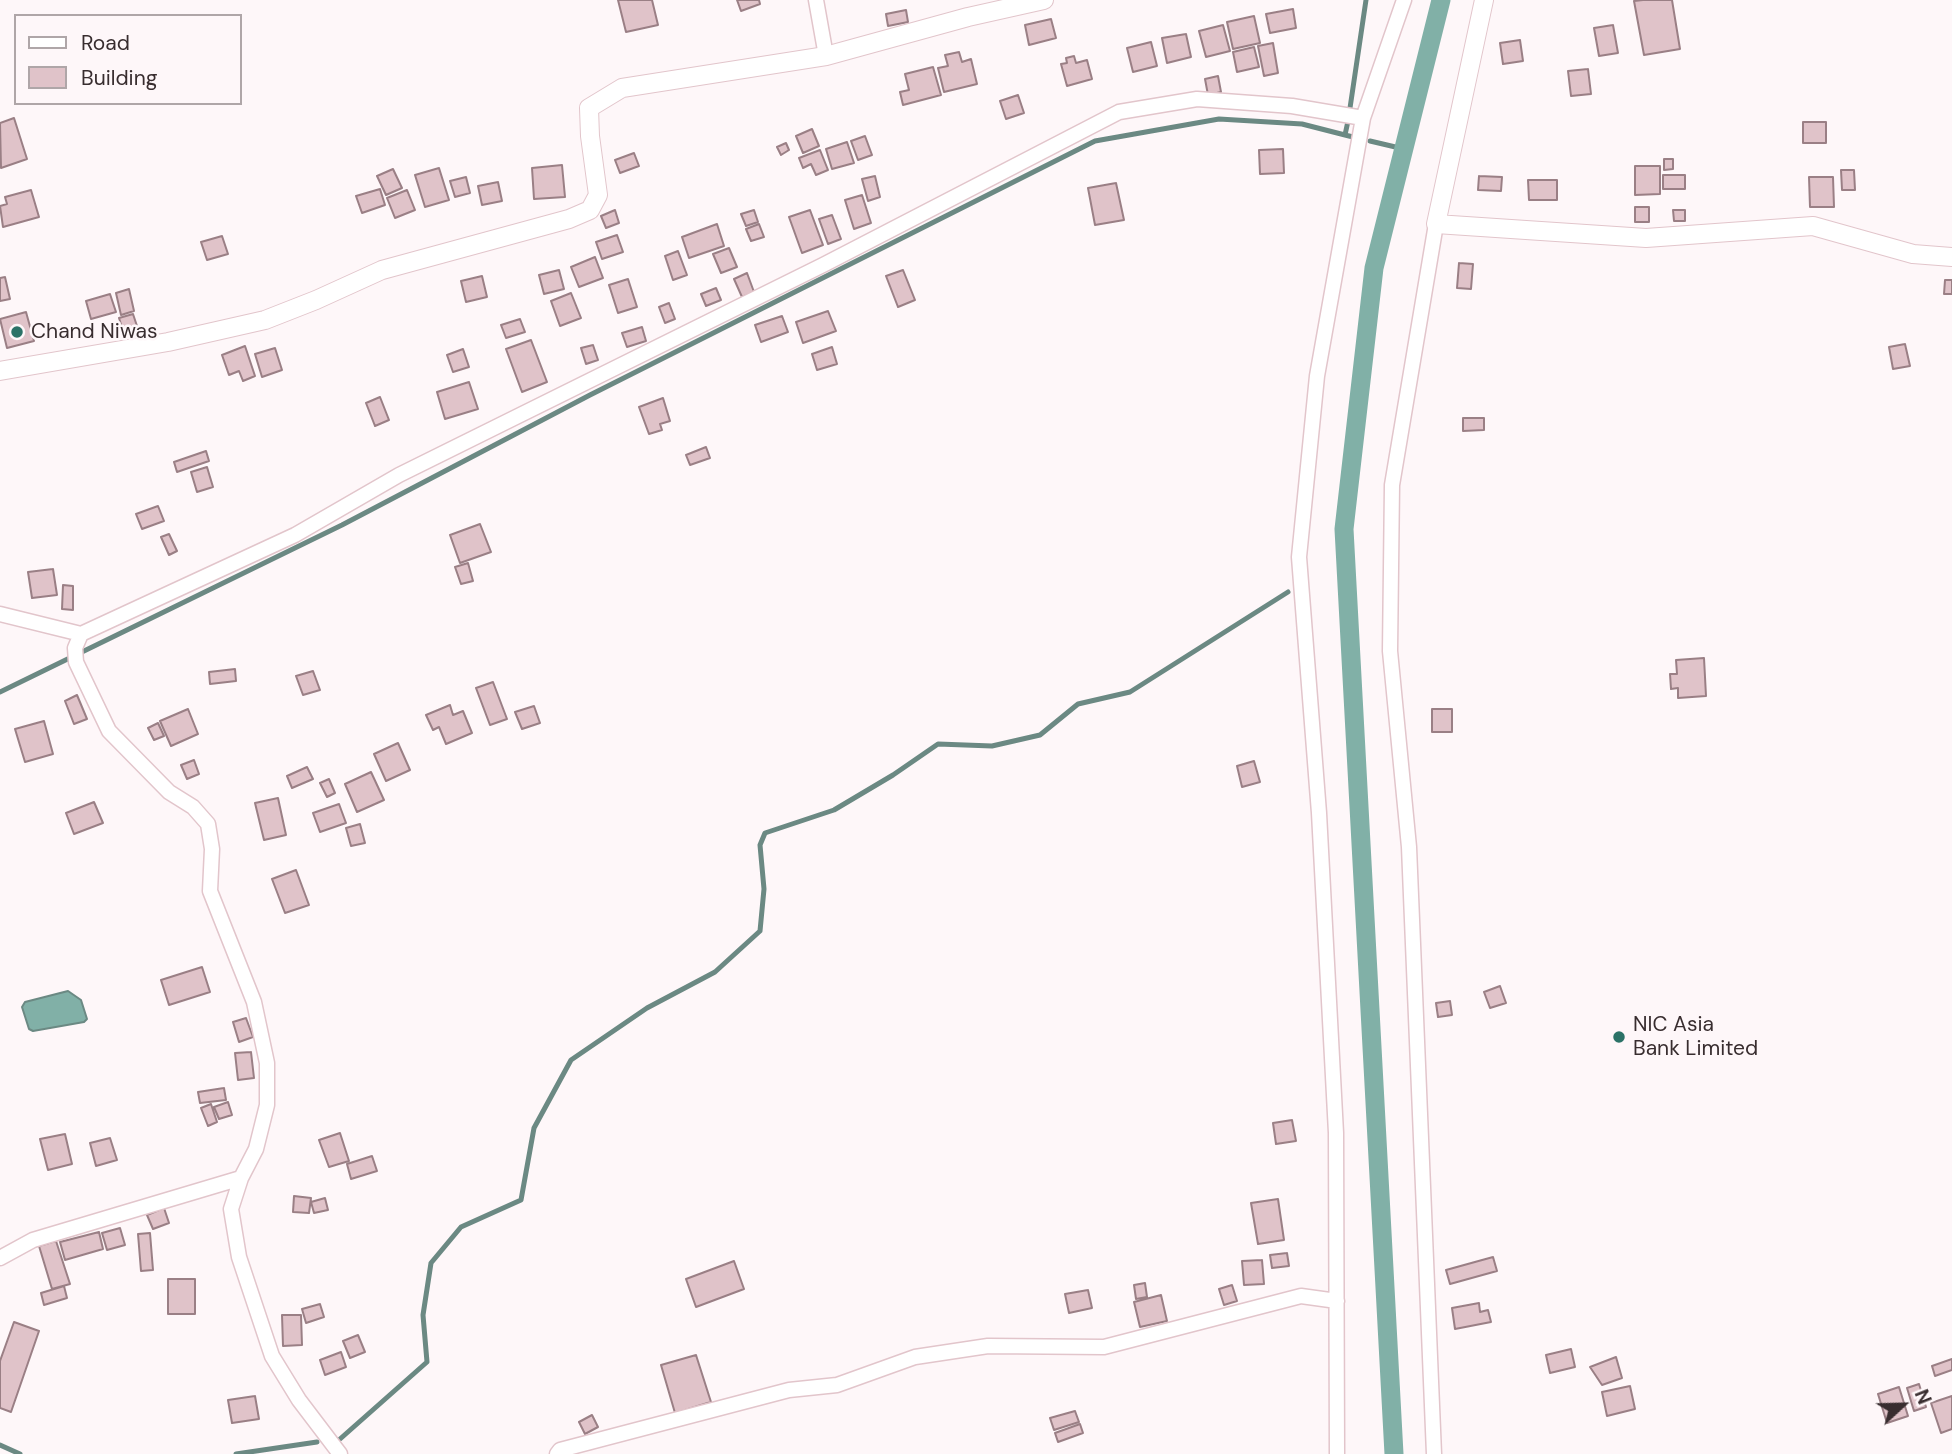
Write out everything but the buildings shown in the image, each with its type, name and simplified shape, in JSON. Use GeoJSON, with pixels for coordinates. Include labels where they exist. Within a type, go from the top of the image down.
{"type":"FeatureCollection","features":[{"type":"Feature","properties":{"kind":"street"},"geometry":{"type":"LineString","coordinates":[[816,0],[826,55]]}},
{"type":"Feature","properties":{"kind":"street"},"geometry":{"type":"LineString","coordinates":[[0,371],[168,342],[265,320],[382,270],[569,219],[590,210],[598,195],[589,108],[622,88],[826,55],[968,17],[1044,0]]}},
{"type":"Feature","properties":{"kind":"street"},"geometry":{"type":"LineString","coordinates":[[1337,1454],[1335,1105],[1319,813],[1299,556],[1317,376],[1363,118],[1404,0]]}},
{"type":"Feature","properties":{"kind":"street"},"geometry":{"type":"LineString","coordinates":[[1434,1454],[1409,847],[1390,651],[1392,485],[1436,225],[1484,0]]}},
{"type":"Feature","properties":{"kind":"street"},"geometry":{"type":"LineString","coordinates":[[0,614],[81,634],[295,535],[399,475],[811,271],[1119,112],[1197,99],[1292,106],[1363,118]]}},
{"type":"Feature","properties":{"kind":"street"},"geometry":{"type":"LineString","coordinates":[[1436,225],[1646,238],[1813,226],[1913,254],[1952,257]]}},
{"type":"Feature","properties":{"kind":"street"},"geometry":{"type":"LineString","coordinates":[[81,634],[75,655],[109,731],[169,792],[193,807],[208,824],[212,849],[210,891],[254,1002],[267,1063],[267,1105],[256,1149],[241,1178],[230,1209],[239,1257],[272,1356],[299,1400],[340,1454]]}},
{"type":"Feature","properties":{"kind":"street"},"geometry":{"type":"LineString","coordinates":[[0,1258],[33,1240],[241,1178]]}},
{"type":"Feature","properties":{"kind":"street"},"geometry":{"type":"LineString","coordinates":[[557,1454],[560,1450],[789,1390],[836,1385],[915,1357],[988,1346],[1104,1347],[1301,1296],[1337,1301]]}},
{"type":"Feature","properties":{"kind":"shaded area"},"geometry":{"type":"Polygon","coordinates":[[[68,991],[81,1000],[87,1019],[84,1022],[33,1031],[29,1029],[22,1007],[25,1002],[68,991]]]}},
{"type":"Feature","properties":{"kind":"waterway"},"geometry":{"type":"LineString","coordinates":[[1350,108],[1366,0]]}},
{"type":"Feature","properties":{"kind":"waterway"},"geometry":{"type":"LineString","coordinates":[[1394,1454],[1344,529],[1374,268],[1441,0]]}},
{"type":"Feature","properties":{"kind":"waterway"},"geometry":{"type":"LineString","coordinates":[[0,692],[342,525],[590,395],[1095,141],[1219,119],[1302,124],[1345,135]]}},
{"type":"Feature","properties":{"kind":"waterway"},"geometry":{"type":"LineString","coordinates":[[1348,121],[1345,135],[1353,137]]}},
{"type":"Feature","properties":{"kind":"waterway"},"geometry":{"type":"LineString","coordinates":[[1370,141],[1404,149]]}},
{"type":"Feature","properties":{"kind":"waterway"},"geometry":{"type":"LineString","coordinates":[[340,1439],[427,1362],[423,1315],[431,1263],[461,1227],[521,1200],[534,1128],[571,1060],[647,1008],[715,972],[760,931],[764,889],[760,845],[765,833],[834,810],[938,744],[992,746],[1040,735],[1078,704],[1130,692],[1288,592]]}},
{"type":"Feature","properties":{"kind":"waterway"},"geometry":{"type":"LineString","coordinates":[[236,1454],[317,1442]]}},
{"type":"Feature","properties":{"kind":"waterway"},"geometry":{"type":"LineString","coordinates":[[0,1445],[20,1454]]}},
{"type":"Feature","properties":{"kind":"place","name":"Chand Niwas"},"geometry":{"type":"Point","coordinates":[17,332]}},
{"type":"Feature","properties":{"kind":"place","name":"NIC Asia Bank Limited"},"geometry":{"type":"Point","coordinates":[1619,1037]}}]}
